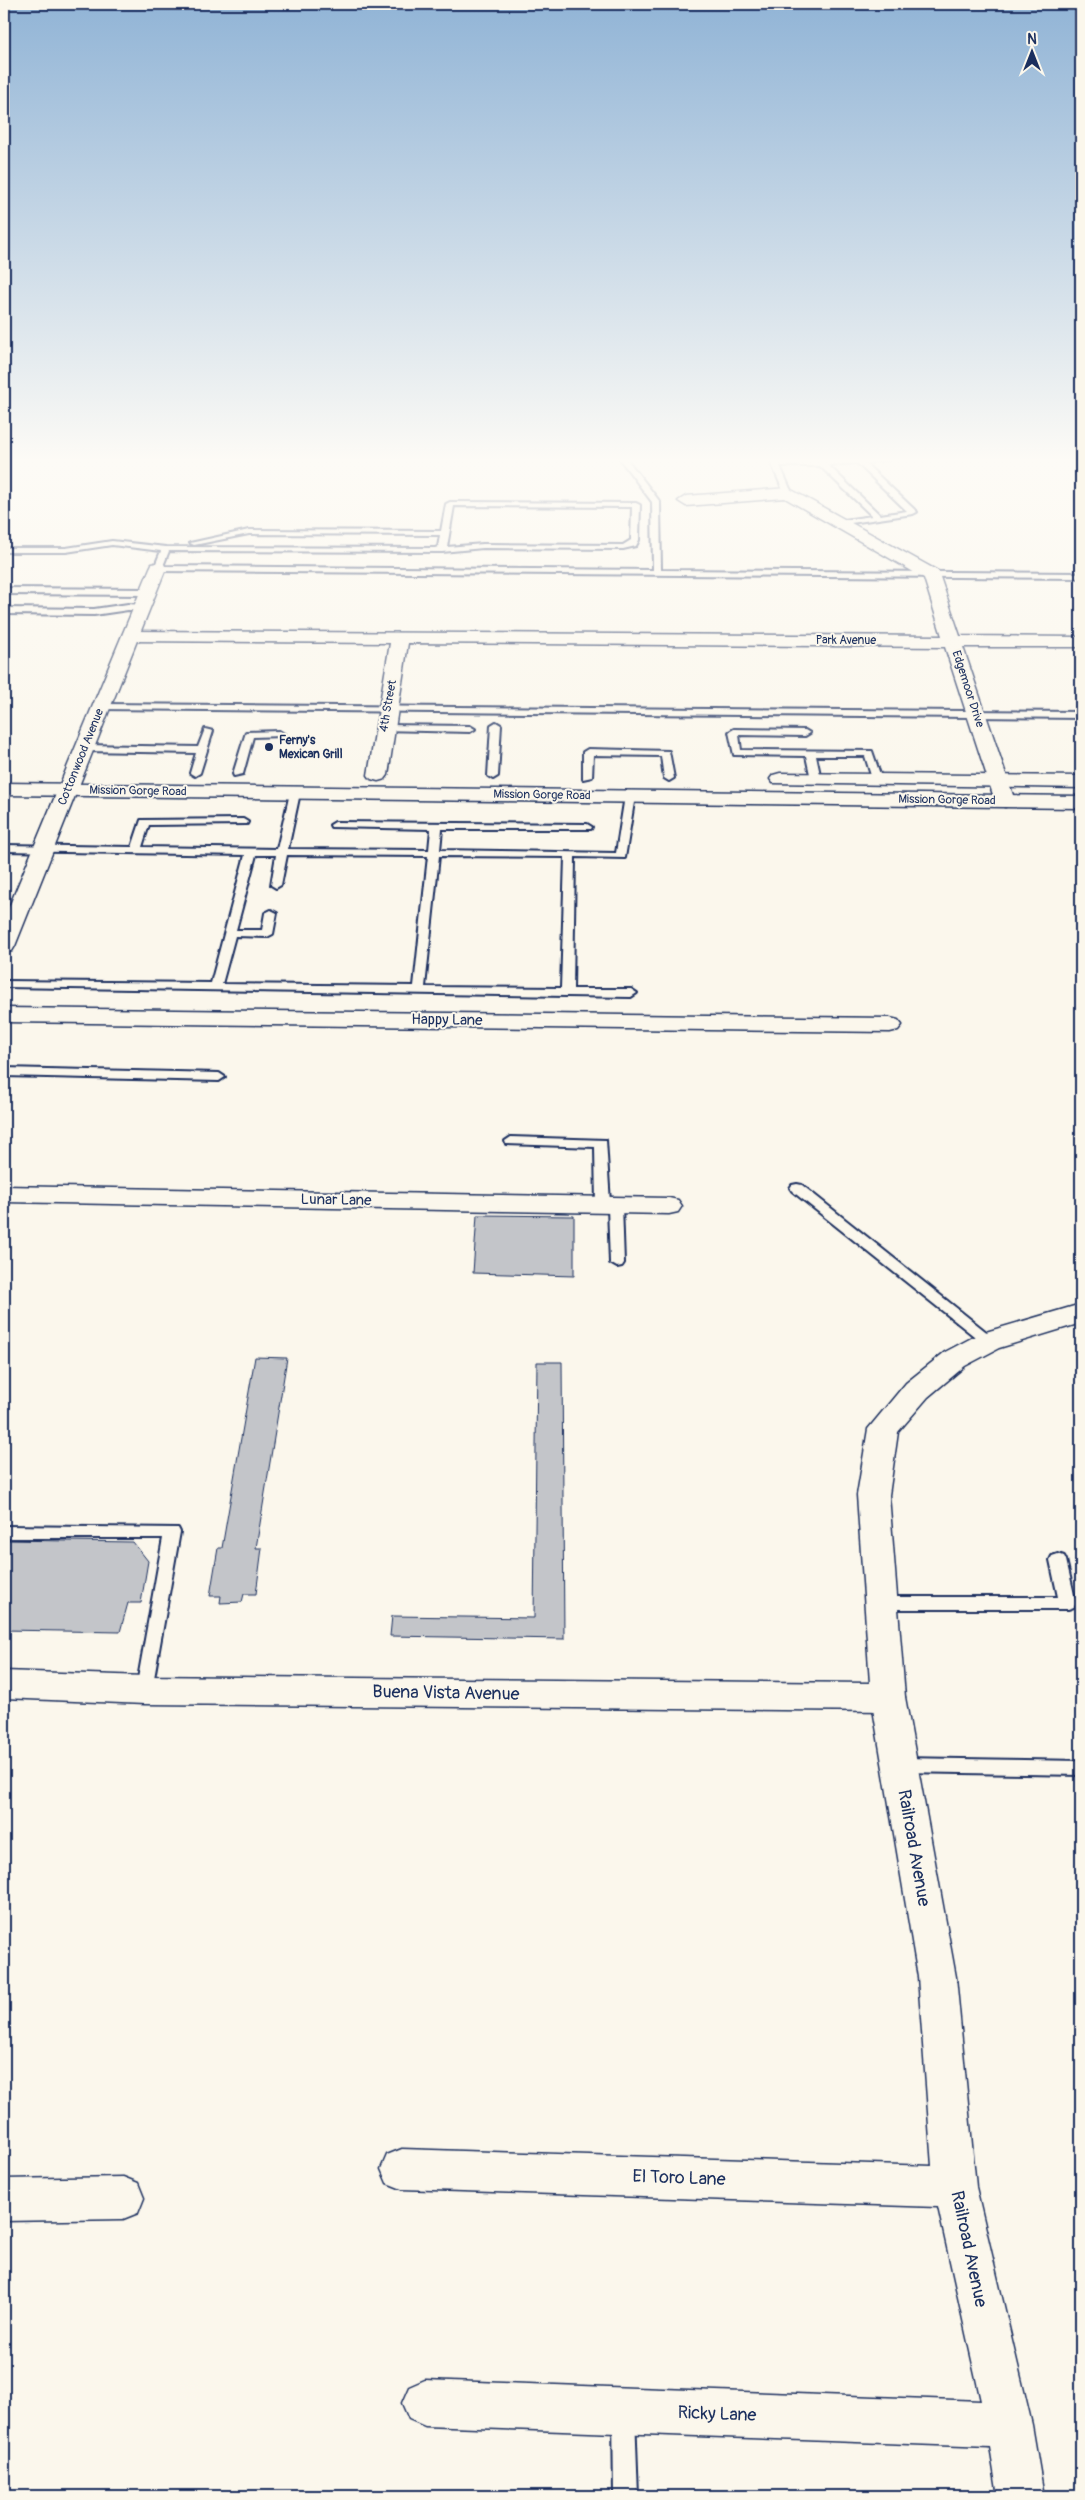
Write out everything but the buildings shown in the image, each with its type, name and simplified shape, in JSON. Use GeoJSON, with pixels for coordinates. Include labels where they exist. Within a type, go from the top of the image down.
{"type":"FeatureCollection","features":[{"type":"Feature","properties":{"kind":"street","name":"Cottonwood Avenue"},"geometry":{"type":"LineString","coordinates":[[5,942],[155,575]]}},
{"type":"Feature","properties":{"kind":"street","name":"Edgemoor Drive"},"geometry":{"type":"LineString","coordinates":[[932,575],[975,714],[1005,801]]}},
{"type":"Feature","properties":{"kind":"street","name":"Park Avenue"},"geometry":{"type":"LineString","coordinates":[[131,636],[1081,642]]}},
{"type":"Feature","properties":{"kind":"street","name":"4th Street"},"geometry":{"type":"LineString","coordinates":[[378,775],[385,720],[400,637]]}},
{"type":"Feature","properties":{"kind":"street","name":"Mission Gorge Road"},"geometry":{"type":"LineString","coordinates":[[4,771],[71,781],[295,792],[620,779]]}},
{"type":"Feature","properties":{"kind":"street","name":"Mission Gorge Road"},"geometry":{"type":"LineString","coordinates":[[4,789],[71,781],[195,774],[493,776],[620,779],[1005,801],[1081,802]]}},
{"type":"Feature","properties":{"kind":"street","name":"Mission Gorge Road"},"geometry":{"type":"LineString","coordinates":[[757,779],[1081,782]]}},
{"type":"Feature","properties":{"kind":"street","name":"Happy Lane"},"geometry":{"type":"LineString","coordinates":[[4,1015],[890,1025]]}},
{"type":"Feature","properties":{"kind":"street","name":"Lunar Lane"},"geometry":{"type":"LineString","coordinates":[[4,1194],[669,1206]]}},
{"type":"Feature","properties":{"kind":"street","name":"Railroad Avenue"},"geometry":{"type":"LineString","coordinates":[[1021,2496],[1009,2425],[955,2187],[937,1977],[888,1697],[873,1495],[883,1429],[917,1390],[955,1359],[988,1342],[1081,1312]]}},
{"type":"Feature","properties":{"kind":"street","name":"Buena Vista Avenue"},"geometry":{"type":"LineString","coordinates":[[4,1686],[146,1690],[888,1697]]}},
{"type":"Feature","properties":{"kind":"street","name":"El Toro Lane"},"geometry":{"type":"LineString","coordinates":[[402,2169],[955,2187]]}},
{"type":"Feature","properties":{"kind":"street"},"geometry":{"type":"LineString","coordinates":[[4,2200],[123,2198]]}},
{"type":"Feature","properties":{"kind":"street","name":"Ricky Lane"},"geometry":{"type":"LineString","coordinates":[[425,2403],[1009,2425]]}},
{"type":"Feature","properties":{"kind":"lane"},"geometry":{"type":"LineString","coordinates":[[901,575],[1081,576]]}},
{"type":"Feature","properties":{"kind":"lane"},"geometry":{"type":"LineString","coordinates":[[4,590],[145,600]]}},
{"type":"Feature","properties":{"kind":"lane"},"geometry":{"type":"LineString","coordinates":[[4,611],[94,612],[128,607],[145,600]]}},
{"type":"Feature","properties":{"kind":"lane"},"geometry":{"type":"LineString","coordinates":[[101,708],[385,720],[975,714],[1081,715]]}},
{"type":"Feature","properties":{"kind":"lane"},"geometry":{"type":"LineString","coordinates":[[385,720],[470,729]]}},
{"type":"Feature","properties":{"kind":"lane"},"geometry":{"type":"LineString","coordinates":[[493,776],[496,726]]}},
{"type":"Feature","properties":{"kind":"lane"},"geometry":{"type":"LineString","coordinates":[[195,774],[208,730]]}},
{"type":"Feature","properties":{"kind":"lane"},"geometry":{"type":"LineString","coordinates":[[805,732],[734,732],[736,753],[869,753],[877,780]]}},
{"type":"Feature","properties":{"kind":"lane"},"geometry":{"type":"LineString","coordinates":[[238,774],[249,734],[279,734]]}},
{"type":"Feature","properties":{"kind":"lane"},"geometry":{"type":"LineString","coordinates":[[84,748],[201,750]]}},
{"type":"Feature","properties":{"kind":"lane"},"geometry":{"type":"LineString","coordinates":[[4,848],[621,856],[620,779],[588,752],[666,753],[620,779]]}},
{"type":"Feature","properties":{"kind":"lane"},"geometry":{"type":"LineString","coordinates":[[810,753],[816,779]]}},
{"type":"Feature","properties":{"kind":"lane"},"geometry":{"type":"LineString","coordinates":[[276,885],[295,792]]}},
{"type":"Feature","properties":{"kind":"lane"},"geometry":{"type":"LineString","coordinates":[[136,850],[145,822],[243,822]]}},
{"type":"Feature","properties":{"kind":"lane"},"geometry":{"type":"LineString","coordinates":[[335,825],[587,827]]}},
{"type":"Feature","properties":{"kind":"lane"},"geometry":{"type":"LineString","coordinates":[[419,990],[437,826]]}},
{"type":"Feature","properties":{"kind":"lane"},"geometry":{"type":"LineString","coordinates":[[216,986],[251,852]]}},
{"type":"Feature","properties":{"kind":"lane"},"geometry":{"type":"LineString","coordinates":[[566,992],[570,854]]}},
{"type":"Feature","properties":{"kind":"lane"},"geometry":{"type":"LineString","coordinates":[[230,933],[267,934],[271,913]]}},
{"type":"Feature","properties":{"kind":"lane"},"geometry":{"type":"LineString","coordinates":[[4,984],[632,993]]}},
{"type":"Feature","properties":{"kind":"lane"},"geometry":{"type":"LineString","coordinates":[[4,1072],[219,1077]]}},
{"type":"Feature","properties":{"kind":"lane"},"geometry":{"type":"LineString","coordinates":[[511,1141],[601,1143],[617,1263]]}},
{"type":"Feature","properties":{"kind":"lane"},"geometry":{"type":"LineString","coordinates":[[797,1188],[988,1342]]}},
{"type":"Feature","properties":{"kind":"lane"},"geometry":{"type":"LineString","coordinates":[[4,1532],[172,1532],[146,1690]]}},
{"type":"Feature","properties":{"kind":"lane"},"geometry":{"type":"LineString","coordinates":[[881,1603],[1068,1603],[1058,1560]]}},
{"type":"Feature","properties":{"kind":"lane"},"geometry":{"type":"LineString","coordinates":[[900,1765],[1081,1768]]}},
{"type":"Feature","properties":{"kind":"lane"},"geometry":{"type":"LineString","coordinates":[[624,2411],[626,2496]]}},
{"type":"Feature","properties":{"kind":"place","name":"Ferny's Mexican Grill"},"geometry":{"type":"Point","coordinates":[269,747]}}]}
